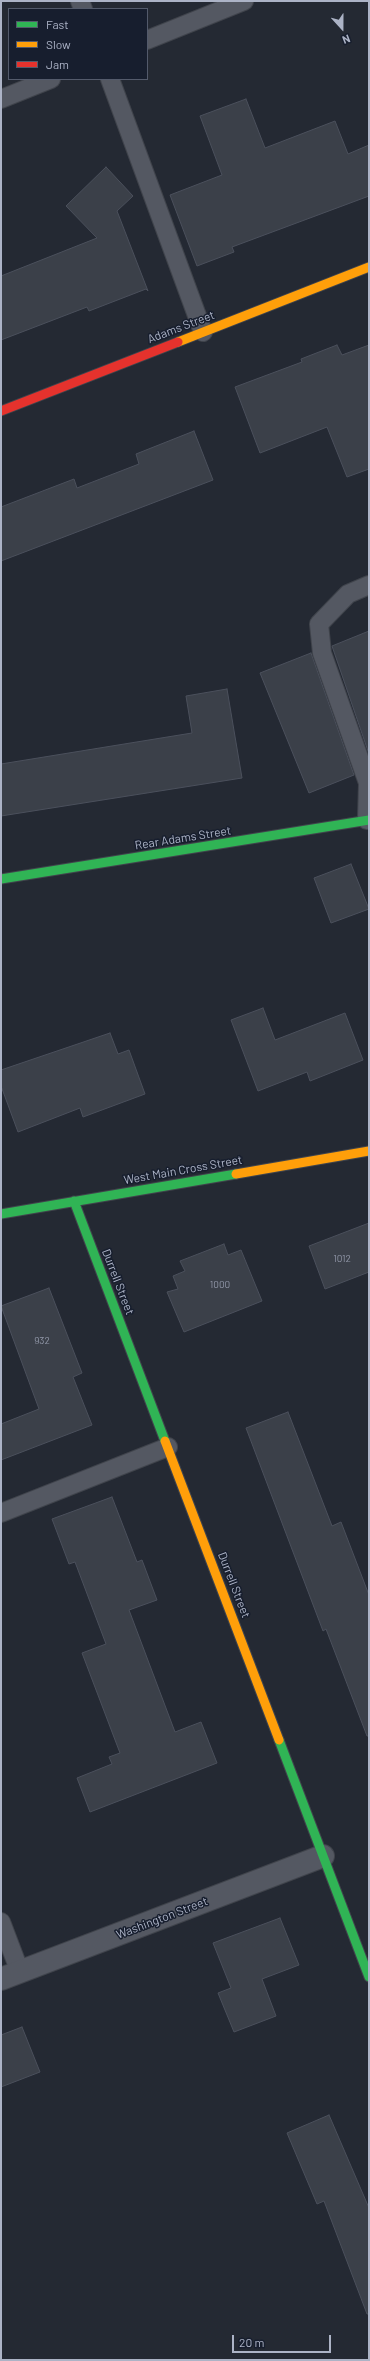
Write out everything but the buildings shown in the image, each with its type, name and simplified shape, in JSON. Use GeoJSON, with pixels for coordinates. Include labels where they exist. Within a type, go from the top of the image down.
{"type":"FeatureCollection","features":[{"type":"Feature","properties":{"kind":"main road","name":"Adams Street"},"geometry":{"type":"LineString","coordinates":[[1,411],[369,267]]}},
{"type":"Feature","properties":{"kind":"main road","name":"Rear Adams Street"},"geometry":{"type":"LineString","coordinates":[[1,879],[368,820]]}},
{"type":"Feature","properties":{"kind":"main road","name":"West Main Cross Street"},"geometry":{"type":"LineString","coordinates":[[1,1214],[369,1151]]}},
{"type":"Feature","properties":{"kind":"main road","name":"Durrell Street"},"geometry":{"type":"LineString","coordinates":[[74,1201],[369,1977]]}},
{"type":"Feature","properties":{"kind":"street","name":"Washington Street"},"geometry":{"type":"LineString","coordinates":[[10,1976],[323,1856]]}},
{"type":"Feature","properties":{"kind":"lane"},"geometry":{"type":"LineString","coordinates":[[148,40],[244,1]]}},
{"type":"Feature","properties":{"kind":"lane"},"geometry":{"type":"LineString","coordinates":[[1,99],[48,80]]}},
{"type":"Feature","properties":{"kind":"lane"},"geometry":{"type":"LineString","coordinates":[[110,80],[203,332]]}},
{"type":"Feature","properties":{"kind":"lane"},"geometry":{"type":"LineString","coordinates":[[368,820],[368,784],[322,653],[319,624],[348,594],[369,585]]}},
{"type":"Feature","properties":{"kind":"lane"},"geometry":{"type":"LineString","coordinates":[[1,1513],[168,1446]]}},
{"type":"Feature","properties":{"kind":"lane"},"geometry":{"type":"LineString","coordinates":[[1,1922],[10,1976]]}},
{"type":"Feature","properties":{"kind":"traffic: fast"},"geometry":{"type":"LineString","coordinates":[[1,879],[369,820]]}},
{"type":"Feature","properties":{"kind":"traffic: fast"},"geometry":{"type":"LineString","coordinates":[[1,1214],[236,1174]]}},
{"type":"Feature","properties":{"kind":"traffic: fast"},"geometry":{"type":"LineString","coordinates":[[74,1201],[165,1441]]}},
{"type":"Feature","properties":{"kind":"traffic: fast"},"geometry":{"type":"LineString","coordinates":[[279,1740],[369,1977]]}},
{"type":"Feature","properties":{"kind":"traffic: slow"},"geometry":{"type":"LineString","coordinates":[[178,342],[369,267]]}},
{"type":"Feature","properties":{"kind":"traffic: slow"},"geometry":{"type":"LineString","coordinates":[[236,1174],[369,1151]]}},
{"type":"Feature","properties":{"kind":"traffic: slow"},"geometry":{"type":"LineString","coordinates":[[165,1441],[279,1740]]}},
{"type":"Feature","properties":{"kind":"traffic: jam"},"geometry":{"type":"LineString","coordinates":[[1,411],[178,342]]}}]}
